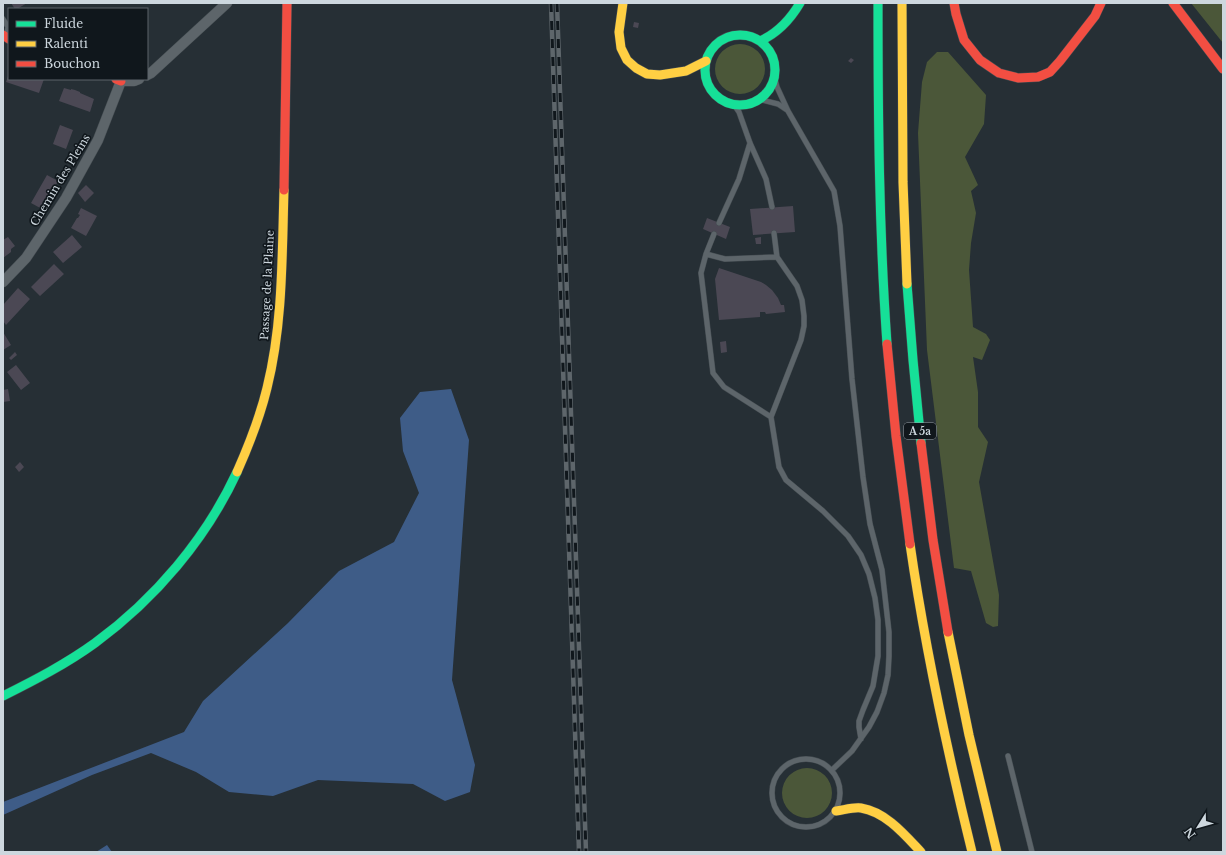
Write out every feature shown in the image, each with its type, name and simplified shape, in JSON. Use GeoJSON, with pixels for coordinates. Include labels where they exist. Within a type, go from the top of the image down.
{"type":"FeatureCollection","features":[{"type":"Feature","properties":{"kind":"main road","name":"Passage de la Plaine"},"geometry":{"type":"LineString","coordinates":[[3,696],[27,685],[77,656],[102,638],[146,600],[177,565],[205,528],[227,492],[246,452],[267,390],[276,340],[280,305],[282,269],[286,3]]}},
{"type":"Feature","properties":{"kind":"main road"},"geometry":{"type":"LineString","coordinates":[[623,3],[619,32],[620,48],[627,60],[636,68],[647,74],[660,75],[686,71],[706,61]]}},
{"type":"Feature","properties":{"kind":"main road"},"geometry":{"type":"LineString","coordinates":[[760,41],[783,28],[800,3]]}},
{"type":"Feature","properties":{"kind":"main road","name":"A 5a"},"geometry":{"type":"LineString","coordinates":[[878,3],[878,120],[881,247],[888,356],[899,462],[917,591],[949,754],[972,852]]}},
{"type":"Feature","properties":{"kind":"main road","name":"A 5a"},"geometry":{"type":"LineString","coordinates":[[902,3],[902,123],[905,251],[923,464],[942,592],[965,718],[997,852]]}},
{"type":"Feature","properties":{"kind":"main road"},"geometry":{"type":"LineString","coordinates":[[954,3],[964,40],[980,60],[999,73],[1018,78],[1038,77],[1050,72],[1095,16],[1101,3]]}},
{"type":"Feature","properties":{"kind":"main road"},"geometry":{"type":"LineString","coordinates":[[1173,3],[1223,69]]}},
{"type":"Feature","properties":{"kind":"main road"},"geometry":{"type":"LineString","coordinates":[[739,35],[750,36],[760,41],[768,49],[774,64],[774,75],[771,86],[768,90],[758,99],[746,104],[733,103],[718,96],[708,83],[705,72],[706,61],[714,46],[723,39],[739,35]]}},
{"type":"Feature","properties":{"kind":"main road"},"geometry":{"type":"LineString","coordinates":[[836,811],[860,808],[878,814],[904,834],[921,852]]}},
{"type":"Feature","properties":{"kind":"street"},"geometry":{"type":"LineString","coordinates":[[148,74],[227,3]]}},
{"type":"Feature","properties":{"kind":"street"},"geometry":{"type":"LineString","coordinates":[[119,80],[134,82],[137,80]]}},
{"type":"Feature","properties":{"kind":"street","name":"Chemin des Pleins"},"geometry":{"type":"LineString","coordinates":[[3,282],[26,258],[66,198],[98,140],[119,80]]}},
{"type":"Feature","properties":{"kind":"lane"},"geometry":{"type":"LineString","coordinates":[[3,19],[8,27],[6,37]]}},
{"type":"Feature","properties":{"kind":"lane"},"geometry":{"type":"LineString","coordinates":[[774,75],[777,87],[788,111],[834,191],[840,226],[852,379],[863,477],[869,516],[882,570],[886,603],[889,640],[888,674],[884,693],[877,712],[861,739],[832,770]]}},
{"type":"Feature","properties":{"kind":"lane"},"geometry":{"type":"LineString","coordinates":[[758,99],[778,104],[788,111]]}},
{"type":"Feature","properties":{"kind":"lane"},"geometry":{"type":"LineString","coordinates":[[733,103],[739,112],[750,143],[766,178],[772,207]]}},
{"type":"Feature","properties":{"kind":"lane"},"geometry":{"type":"LineString","coordinates":[[719,223],[739,179],[750,143]]}},
{"type":"Feature","properties":{"kind":"lane"},"geometry":{"type":"LineString","coordinates":[[774,233],[777,257],[797,286],[802,300],[804,316],[804,326],[801,340],[771,416],[779,467],[786,480],[824,511],[848,536],[861,555],[869,574],[875,598],[878,620],[878,656],[873,686],[862,710],[859,721],[861,739]]}},
{"type":"Feature","properties":{"kind":"lane"},"geometry":{"type":"LineString","coordinates":[[714,234],[706,254],[701,273],[713,373],[724,387],[771,416]]}},
{"type":"Feature","properties":{"kind":"lane"},"geometry":{"type":"LineString","coordinates":[[706,254],[725,259],[777,257]]}},
{"type":"Feature","properties":{"kind":"lane"},"geometry":{"type":"LineString","coordinates":[[1008,756],[1032,852]]}},
{"type":"Feature","properties":{"kind":"lane"},"geometry":{"type":"LineString","coordinates":[[812,759],[826,765],[832,770],[841,790],[839,804],[836,811],[825,822],[818,826],[803,828],[788,823],[782,818],[777,812],[772,797],[774,781],[782,768],[796,760],[812,759]]}},
{"type":"Feature","properties":{"kind":"green space"},"geometry":{"type":"Polygon","coordinates":[[[1191,3],[1223,3],[1223,43],[1191,3]]]}},
{"type":"Feature","properties":{"kind":"green space"},"geometry":{"type":"Polygon","coordinates":[[[740,44],[749,46],[758,51],[763,60],[765,69],[763,78],[758,87],[749,92],[740,94],[731,92],[722,87],[717,78],[715,69],[717,60],[722,51],[731,46],[740,44]]]}},
{"type":"Feature","properties":{"kind":"green space"},"geometry":{"type":"Polygon","coordinates":[[[937,52],[948,52],[986,95],[984,124],[965,157],[978,185],[971,191],[976,213],[971,243],[969,270],[973,327],[986,334],[990,340],[982,360],[973,357],[978,392],[978,427],[988,442],[979,482],[999,595],[998,626],[993,627],[986,623],[971,571],[954,568],[927,350],[918,133],[922,82],[927,62],[937,52]]]}},
{"type":"Feature","properties":{"kind":"green space"},"geometry":{"type":"Polygon","coordinates":[[[807,768],[817,770],[825,775],[830,783],[832,793],[830,803],[825,811],[817,816],[807,818],[797,816],[789,811],[784,803],[782,793],[784,783],[789,775],[797,770],[807,768]]]}},
{"type":"Feature","properties":{"kind":"water"},"geometry":{"type":"Polygon","coordinates":[[[451,389],[469,440],[452,680],[475,765],[470,792],[445,801],[413,784],[318,780],[273,796],[229,792],[196,772],[151,753],[92,775],[3,815],[3,802],[184,732],[203,701],[288,623],[339,571],[394,542],[419,493],[403,451],[400,418],[420,392],[451,389]]]}},
{"type":"Feature","properties":{"kind":"water"},"geometry":{"type":"Polygon","coordinates":[[[107,845],[112,852],[96,852],[107,845]]]}},
{"type":"Feature","properties":{"kind":"building"},"geometry":{"type":"Polygon","coordinates":[[[11,3],[27,3],[19,8],[14,8],[11,3]]]}},
{"type":"Feature","properties":{"kind":"building"},"geometry":{"type":"Polygon","coordinates":[[[634,22],[639,23],[638,28],[633,27],[634,22]]]}},
{"type":"Feature","properties":{"kind":"building"},"geometry":{"type":"Polygon","coordinates":[[[851,58],[854,60],[851,63],[848,61],[851,58]]]}},
{"type":"Feature","properties":{"kind":"building"},"geometry":{"type":"Polygon","coordinates":[[[8,76],[8,80],[44,80],[39,93],[6,82],[8,76]]]}},
{"type":"Feature","properties":{"kind":"building"},"geometry":{"type":"Polygon","coordinates":[[[64,88],[75,90],[94,99],[90,112],[59,101],[64,88]]]}},
{"type":"Feature","properties":{"kind":"building"},"geometry":{"type":"Polygon","coordinates":[[[60,125],[73,130],[66,149],[53,144],[60,125]]]}},
{"type":"Feature","properties":{"kind":"building"},"geometry":{"type":"Polygon","coordinates":[[[47,175],[58,181],[53,190],[54,191],[51,194],[54,196],[52,200],[49,199],[42,209],[31,203],[47,175]]]}},
{"type":"Feature","properties":{"kind":"building"},"geometry":{"type":"Polygon","coordinates":[[[86,185],[94,193],[85,202],[78,193],[86,185]]]}},
{"type":"Feature","properties":{"kind":"building"},"geometry":{"type":"Polygon","coordinates":[[[793,206],[795,232],[753,235],[750,209],[793,206]]]}},
{"type":"Feature","properties":{"kind":"building"},"geometry":{"type":"Polygon","coordinates":[[[81,208],[97,216],[86,236],[71,228],[80,215],[78,214],[81,208]]]}},
{"type":"Feature","properties":{"kind":"building"},"geometry":{"type":"Polygon","coordinates":[[[707,218],[730,227],[726,239],[703,229],[707,218]]]}},
{"type":"Feature","properties":{"kind":"building"},"geometry":{"type":"Polygon","coordinates":[[[72,235],[82,247],[63,263],[53,252],[72,235]]]}},
{"type":"Feature","properties":{"kind":"building"},"geometry":{"type":"Polygon","coordinates":[[[8,237],[15,246],[11,249],[11,252],[3,258],[3,240],[8,237]]]}},
{"type":"Feature","properties":{"kind":"building"},"geometry":{"type":"Polygon","coordinates":[[[761,237],[761,244],[756,244],[755,238],[761,237]]]}},
{"type":"Feature","properties":{"kind":"building"},"geometry":{"type":"Polygon","coordinates":[[[54,264],[64,274],[40,296],[31,287],[54,264]]]}},
{"type":"Feature","properties":{"kind":"building"},"geometry":{"type":"Polygon","coordinates":[[[719,268],[766,285],[778,298],[781,305],[784,305],[785,312],[766,314],[765,312],[760,312],[760,317],[719,320],[715,279],[719,268]]]}},
{"type":"Feature","properties":{"kind":"building"},"geometry":{"type":"Polygon","coordinates":[[[18,288],[30,299],[6,325],[3,321],[3,305],[18,288]]]}},
{"type":"Feature","properties":{"kind":"building"},"geometry":{"type":"Polygon","coordinates":[[[3,332],[11,345],[3,350],[3,332]]]}},
{"type":"Feature","properties":{"kind":"building"},"geometry":{"type":"Polygon","coordinates":[[[726,341],[727,352],[721,353],[720,342],[726,341]]]}},
{"type":"Feature","properties":{"kind":"building"},"geometry":{"type":"Polygon","coordinates":[[[15,352],[17,355],[11,360],[9,358],[15,352]]]}},
{"type":"Feature","properties":{"kind":"building"},"geometry":{"type":"Polygon","coordinates":[[[16,365],[30,383],[21,390],[7,372],[16,365]]]}},
{"type":"Feature","properties":{"kind":"building"},"geometry":{"type":"Polygon","coordinates":[[[8,389],[10,401],[3,402],[3,390],[8,389]]]}},
{"type":"Feature","properties":{"kind":"building"},"geometry":{"type":"Polygon","coordinates":[[[20,462],[24,467],[19,472],[15,467],[20,462]]]}},
{"type":"Feature","properties":{"kind":"railway"},"geometry":{"type":"LineString","coordinates":[[551,3],[579,852]]}},
{"type":"Feature","properties":{"kind":"railway"},"geometry":{"type":"LineString","coordinates":[[557,3],[586,852]]}},
{"type":"Feature","properties":{"kind":"traffic: fast"},"geometry":{"type":"LineString","coordinates":[[760,41],[778,30],[792,15],[800,3]]}},
{"type":"Feature","properties":{"kind":"traffic: fast"},"geometry":{"type":"LineString","coordinates":[[878,3],[878,88],[882,259],[887,344]]}},
{"type":"Feature","properties":{"kind":"traffic: fast"},"geometry":{"type":"LineString","coordinates":[[740,35],[759,41],[769,51],[775,70],[769,89],[759,99],[740,105],[721,99],[711,89],[705,70],[711,51],[721,41],[740,35]]}},
{"type":"Feature","properties":{"kind":"traffic: fast"},"geometry":{"type":"LineString","coordinates":[[907,284],[921,443]]}},
{"type":"Feature","properties":{"kind":"traffic: fast"},"geometry":{"type":"LineString","coordinates":[[3,696],[84,651],[117,626],[138,607],[177,566],[194,544],[210,521],[237,472]]}},
{"type":"Feature","properties":{"kind":"traffic: slow"},"geometry":{"type":"LineString","coordinates":[[623,3],[619,32],[621,48],[627,60],[636,68],[647,74],[660,75],[686,71],[706,61]]}},
{"type":"Feature","properties":{"kind":"traffic: slow"},"geometry":{"type":"LineString","coordinates":[[902,3],[903,182],[907,284]]}},
{"type":"Feature","properties":{"kind":"traffic: slow"},"geometry":{"type":"LineString","coordinates":[[237,472],[258,420],[272,364],[281,290],[284,190]]}},
{"type":"Feature","properties":{"kind":"traffic: slow"},"geometry":{"type":"LineString","coordinates":[[910,544],[922,622],[937,699],[972,852]]}},
{"type":"Feature","properties":{"kind":"traffic: slow"},"geometry":{"type":"LineString","coordinates":[[948,632],[969,735],[997,852]]}},
{"type":"Feature","properties":{"kind":"traffic: slow"},"geometry":{"type":"LineString","coordinates":[[836,811],[861,808],[879,814],[894,825],[921,852]]}},
{"type":"Feature","properties":{"kind":"traffic: jam"},"geometry":{"type":"LineString","coordinates":[[284,190],[287,3]]}},
{"type":"Feature","properties":{"kind":"traffic: jam"},"geometry":{"type":"LineString","coordinates":[[954,3],[964,40],[980,60],[999,73],[1018,78],[1038,77],[1050,72],[1095,16],[1101,3]]}},
{"type":"Feature","properties":{"kind":"traffic: jam"},"geometry":{"type":"LineString","coordinates":[[1173,3],[1223,69]]}},
{"type":"Feature","properties":{"kind":"traffic: jam"},"geometry":{"type":"LineString","coordinates":[[3,35],[8,38]]}},
{"type":"Feature","properties":{"kind":"traffic: jam"},"geometry":{"type":"LineString","coordinates":[[887,344],[896,436],[910,544]]}},
{"type":"Feature","properties":{"kind":"traffic: jam"},"geometry":{"type":"LineString","coordinates":[[921,443],[933,540],[948,632]]}}]}
